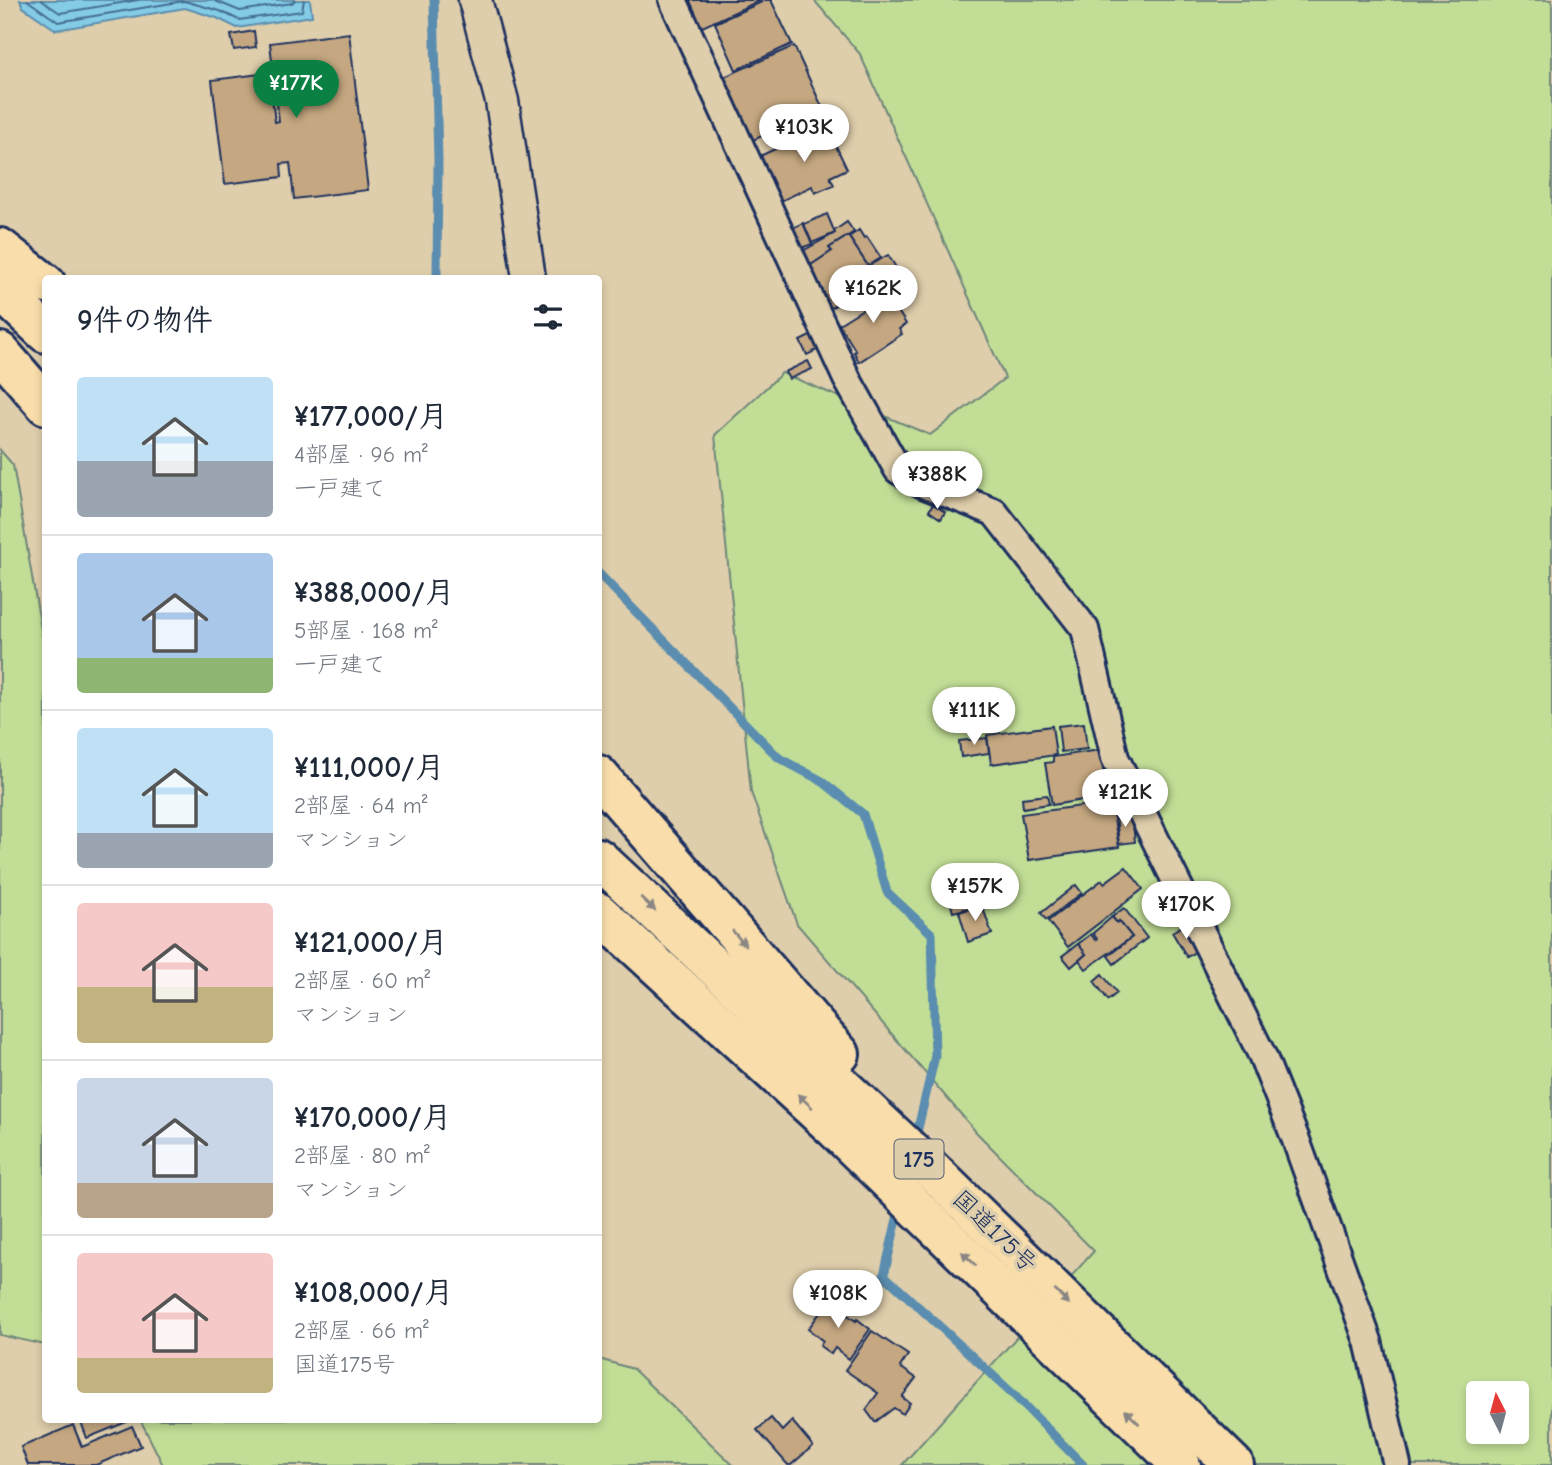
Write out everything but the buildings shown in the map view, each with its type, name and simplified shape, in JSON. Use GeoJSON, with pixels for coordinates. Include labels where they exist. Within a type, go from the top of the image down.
{"type":"FeatureCollection","features":[{"type":"Feature","properties":{"kind":"highway"},"geometry":{"type":"LineString","coordinates":[[0,248],[42,281]]}},
{"type":"Feature","properties":{"kind":"highway"},"geometry":{"type":"LineString","coordinates":[[0,290],[42,329]]}},
{"type":"Feature","properties":{"kind":"highway"},"geometry":{"type":"LineString","coordinates":[[0,339],[42,379]]}},
{"type":"Feature","properties":{"kind":"highway"},"geometry":{"type":"LineString","coordinates":[[0,352],[42,400]]}},
{"type":"Feature","properties":{"kind":"highway"},"geometry":{"type":"LineString","coordinates":[[602,780],[783,990],[871,1087],[939,1177]]}},
{"type":"Feature","properties":{"kind":"highway","name":"国道175号"},"geometry":{"type":"LineString","coordinates":[[602,862],[939,1177],[1234,1465]]}},
{"type":"Feature","properties":{"kind":"highway","name":"国道175号"},"geometry":{"type":"LineString","coordinates":[[602,916],[835,1129],[1181,1465]]}},
{"type":"Feature","properties":{"kind":"street"},"geometry":{"type":"LineString","coordinates":[[475,0],[502,101],[529,275]]}},
{"type":"Feature","properties":{"kind":"street"},"geometry":{"type":"LineString","coordinates":[[673,0],[847,379],[898,470],[923,484],[994,512],[1085,629],[1115,758],[1263,1057],[1296,1140],[1368,1341],[1397,1465]]}},
{"type":"Feature","properties":{"kind":"green space"},"geometry":{"type":"Polygon","coordinates":[[[814,0],[1552,0],[1552,1465],[902,1465],[1094,1251],[977,1133],[797,924],[751,792],[715,435],[782,373],[930,435],[1005,378],[860,54],[814,0]]]}},
{"type":"Feature","properties":{"kind":"green space"},"geometry":{"type":"Polygon","coordinates":[[[0,450],[13,465],[42,635],[42,1344],[0,1335],[0,450]]]}},
{"type":"Feature","properties":{"kind":"green space"},"geometry":{"type":"Polygon","coordinates":[[[602,1360],[633,1369],[733,1465],[163,1465],[142,1423],[602,1423],[602,1360]]]}},
{"type":"Feature","properties":{"kind":"water"},"geometry":{"type":"Polygon","coordinates":[[[20,0],[310,0],[312,16],[237,28],[217,18],[185,8],[56,30],[23,7],[20,0]]]}},
{"type":"Feature","properties":{"kind":"waterway"},"geometry":{"type":"LineString","coordinates":[[434,0],[438,161],[437,275]]}},
{"type":"Feature","properties":{"kind":"waterway"},"geometry":{"type":"LineString","coordinates":[[602,577],[779,758],[822,781],[863,814],[887,892],[932,934],[935,1056],[915,1141]]}},
{"type":"Feature","properties":{"kind":"waterway"},"geometry":{"type":"LineString","coordinates":[[900,1206],[884,1275],[1012,1393],[1083,1465]]}}]}
